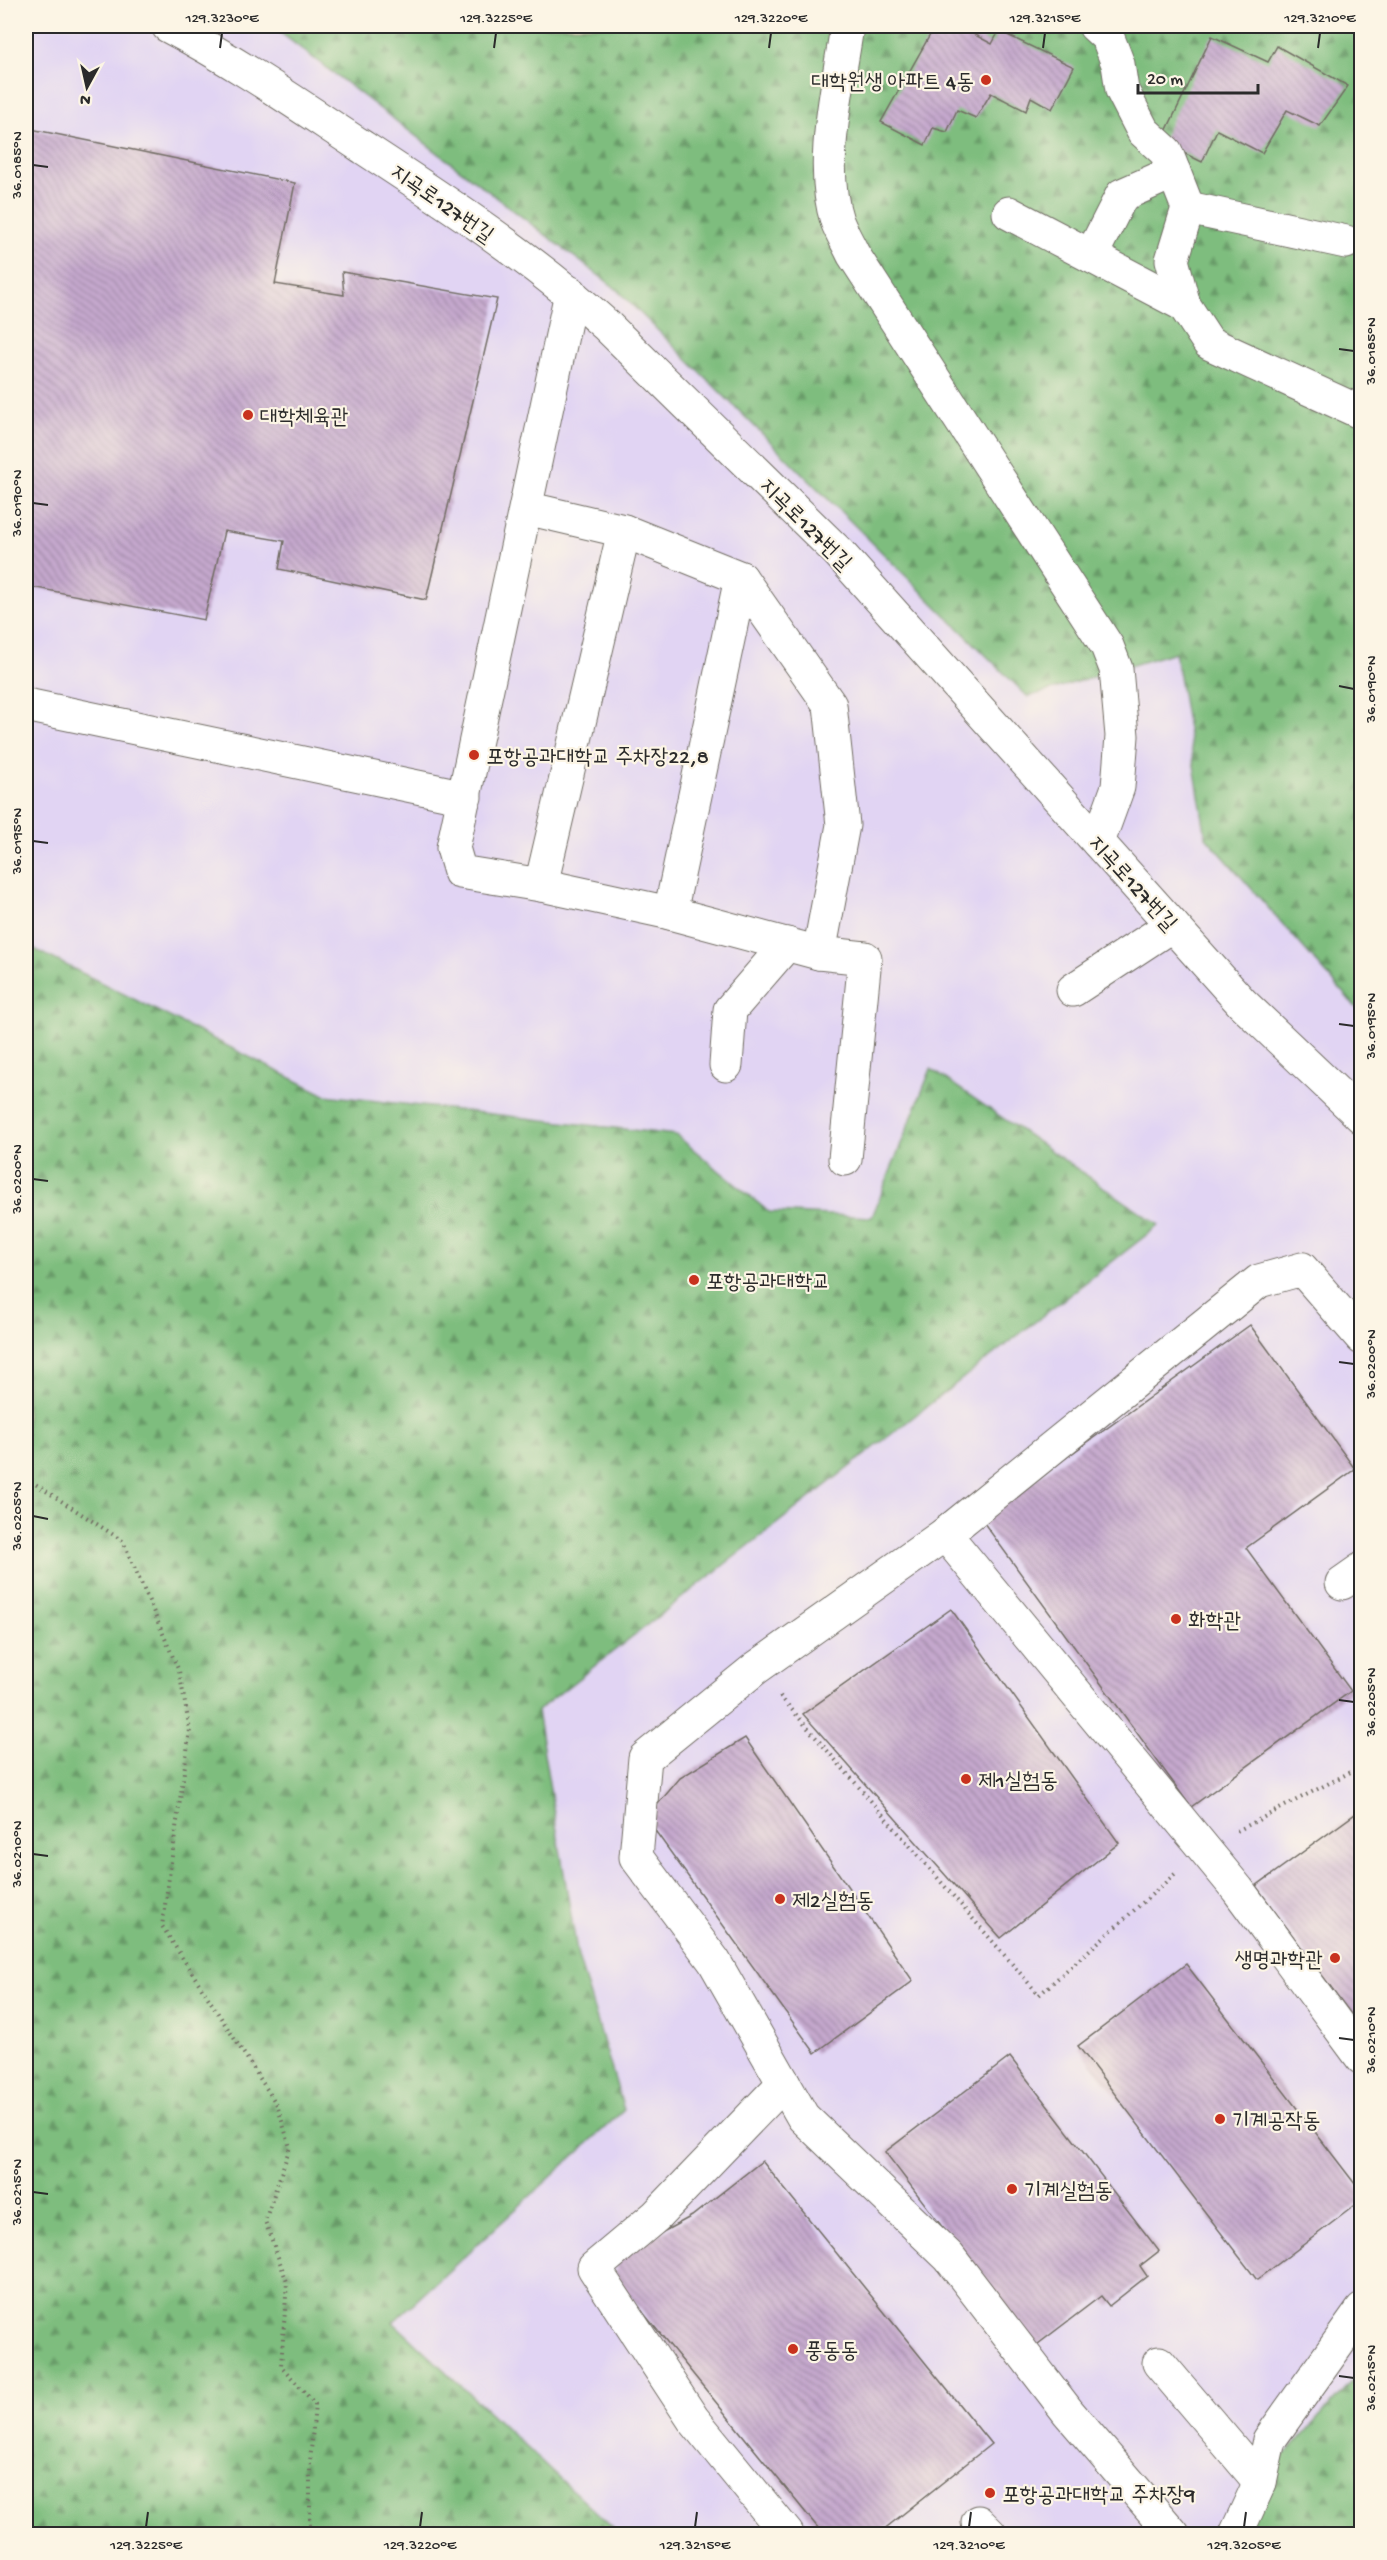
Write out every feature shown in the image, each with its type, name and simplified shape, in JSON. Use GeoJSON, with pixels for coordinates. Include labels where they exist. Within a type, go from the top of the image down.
{"type":"FeatureCollection","features":[{"type":"Feature","properties":{"kind":"street","name":"지곡로127번길"},"geometry":{"type":"LineString","coordinates":[[168,26],[227,58],[443,200],[571,293],[657,373],[838,552],[1242,1002],[1362,1117]]}},
{"type":"Feature","properties":{"kind":"street"},"geometry":{"type":"LineString","coordinates":[[847,26],[829,172],[837,221],[854,254],[1107,646],[1116,669],[1122,736],[1118,787],[1098,842]]}},
{"type":"Feature","properties":{"kind":"street"},"geometry":{"type":"LineString","coordinates":[[1095,26],[1108,38],[1118,64],[1122,90],[1143,131],[1166,152],[1188,208],[1172,260],[1184,305],[1209,343],[1362,414]]}},
{"type":"Feature","properties":{"kind":"street"},"geometry":{"type":"LineString","coordinates":[[1091,256],[1122,195],[1174,172]]}},
{"type":"Feature","properties":{"kind":"street"},"geometry":{"type":"LineString","coordinates":[[1188,208],[1346,242]]}},
{"type":"Feature","properties":{"kind":"street"},"geometry":{"type":"LineString","coordinates":[[1009,213],[1184,305]]}},
{"type":"Feature","properties":{"kind":"street"},"geometry":{"type":"LineString","coordinates":[[571,293],[453,848],[460,872],[541,885],[670,913],[819,953],[865,958],[845,1159]]}},
{"type":"Feature","properties":{"kind":"street"},"geometry":{"type":"LineString","coordinates":[[526,508],[624,531],[741,578],[830,705],[843,825],[819,953]]}},
{"type":"Feature","properties":{"kind":"street"},"geometry":{"type":"LineString","coordinates":[[541,885],[624,531]]}},
{"type":"Feature","properties":{"kind":"street"},"geometry":{"type":"LineString","coordinates":[[670,913],[741,578]]}},
{"type":"Feature","properties":{"kind":"street"},"geometry":{"type":"LineString","coordinates":[[26,705],[465,797]]}},
{"type":"Feature","properties":{"kind":"street"},"geometry":{"type":"LineString","coordinates":[[1073,990],[1172,925]]}},
{"type":"Feature","properties":{"kind":"street"},"geometry":{"type":"LineString","coordinates":[[726,1065],[730,1010],[787,944]]}},
{"type":"Feature","properties":{"kind":"street"},"geometry":{"type":"LineString","coordinates":[[1173,2535],[1068,2412],[949,2257],[803,2117],[714,1961],[636,1857],[645,1758],[756,1668],[945,1534],[1259,1281],[1302,1269],[1362,1338]]}},
{"type":"Feature","properties":{"kind":"street"},"geometry":{"type":"LineString","coordinates":[[945,1534],[1238,1890],[1362,2058]]}},
{"type":"Feature","properties":{"kind":"street"},"geometry":{"type":"LineString","coordinates":[[784,2083],[656,2216],[594,2268],[693,2419],[787,2535]]}},
{"type":"Feature","properties":{"kind":"street"},"geometry":{"type":"LineString","coordinates":[[1236,2535],[1260,2482],[1269,2440],[1362,2310]]}},
{"type":"Feature","properties":{"kind":"street"},"geometry":{"type":"LineString","coordinates":[[1159,2363],[1260,2482]]}},
{"type":"Feature","properties":{"kind":"path"},"geometry":{"type":"LineString","coordinates":[[26,1478],[123,1541],[179,1671],[190,1730],[162,1926],[277,2105],[290,2147],[265,2221],[287,2282],[281,2366],[315,2404],[310,2463],[310,2535]]}},
{"type":"Feature","properties":{"kind":"path"},"geometry":{"type":"LineString","coordinates":[[756,1668],[1039,1995],[1204,1848],[1362,1766]]}},
{"type":"Feature","properties":{"kind":"shaded area","name":"포항공과대학교"},"geometry":{"type":"Polygon","coordinates":[[[26,26],[1361,26],[1361,2534],[26,2534],[26,26]]]}},
{"type":"Feature","properties":{"kind":"green space"},"geometry":{"type":"Polygon","coordinates":[[[267,26],[1361,26],[1361,1013],[1206,837],[1175,652],[1028,697],[614,287],[278,31],[267,26]]]}},
{"type":"Feature","properties":{"kind":"green space"},"geometry":{"type":"Polygon","coordinates":[[[26,945],[325,1095],[676,1135],[769,1212],[872,1217],[931,1069],[1159,1225],[537,1711],[578,1957],[624,2110],[393,2322],[619,2534],[26,2534],[26,945]]]}},
{"type":"Feature","properties":{"kind":"green space"},"geometry":{"type":"Polygon","coordinates":[[[1361,2371],[1361,2534],[1238,2534],[1260,2482],[1361,2371]]]}},
{"type":"Feature","properties":{"kind":"building","name":"대학원생 아파트 4동"},"geometry":{"type":"Polygon","coordinates":[[[935,26],[958,26],[992,44],[999,31],[1074,67],[1052,109],[1031,97],[1026,111],[991,93],[976,118],[957,110],[947,132],[933,128],[925,145],[881,122],[935,26]]]}},
{"type":"Feature","properties":{"kind":"building"},"geometry":{"type":"Polygon","coordinates":[[[1212,36],[1268,62],[1277,46],[1348,86],[1320,126],[1287,110],[1262,153],[1217,130],[1202,162],[1161,142],[1212,36]]]}},
{"type":"Feature","properties":{"kind":"building","name":"대학체육관"},"geometry":{"type":"Polygon","coordinates":[[[26,128],[295,183],[275,284],[344,295],[342,272],[497,299],[426,600],[279,569],[284,541],[224,531],[204,620],[26,586],[26,128]]]}},
{"type":"Feature","properties":{"kind":"building","name":"화학관"},"geometry":{"type":"Polygon","coordinates":[[[1250,1325],[1355,1469],[1246,1548],[1351,1691],[1191,1807],[981,1519],[1250,1325]]]}},
{"type":"Feature","properties":{"kind":"building","name":"제1실험동"},"geometry":{"type":"Polygon","coordinates":[[[951,1609],[1119,1843],[1001,1938],[803,1714],[951,1609]]]}},
{"type":"Feature","properties":{"kind":"building","name":"제2실험동"},"geometry":{"type":"Polygon","coordinates":[[[745,1738],[913,1981],[815,2053],[646,1818],[680,1778],[745,1738]]]}},
{"type":"Feature","properties":{"kind":"building","name":"생명과학관"},"geometry":{"type":"Polygon","coordinates":[[[1362,1809],[1362,2029],[1256,1886],[1362,1809]]]}},
{"type":"Feature","properties":{"kind":"building","name":"기계공작동"},"geometry":{"type":"Polygon","coordinates":[[[1186,1964],[1362,2193],[1362,2200],[1257,2280],[1078,2046],[1186,1964]]]}},
{"type":"Feature","properties":{"kind":"building","name":"기계실험동"},"geometry":{"type":"Polygon","coordinates":[[[1010,2057],[1159,2251],[1140,2266],[1147,2276],[1109,2306],[1101,2296],[1034,2347],[885,2152],[1010,2057]]]}},
{"type":"Feature","properties":{"kind":"building","name":"풍동동"},"geometry":{"type":"Polygon","coordinates":[[[762,2161],[991,2444],[878,2534],[823,2534],[615,2278],[619,2256],[692,2216],[762,2161]]]}},
{"type":"Feature","properties":{"kind":"place","name":"대학원생 아파트 4동"},"geometry":{"type":"Point","coordinates":[986,80]}},
{"type":"Feature","properties":{"kind":"place","name":"대학체육관"},"geometry":{"type":"Point","coordinates":[248,415]}},
{"type":"Feature","properties":{"kind":"place","name":"포항공과대학교 주차장22,8"},"geometry":{"type":"Point","coordinates":[474,755]}},
{"type":"Feature","properties":{"kind":"place","name":"포항공과대학교"},"geometry":{"type":"Point","coordinates":[694,1280]}},
{"type":"Feature","properties":{"kind":"place","name":"화학관"},"geometry":{"type":"Point","coordinates":[1176,1619]}},
{"type":"Feature","properties":{"kind":"place","name":"제1실험동"},"geometry":{"type":"Point","coordinates":[966,1779]}},
{"type":"Feature","properties":{"kind":"place","name":"제2실험동"},"geometry":{"type":"Point","coordinates":[780,1899]}},
{"type":"Feature","properties":{"kind":"place","name":"생명과학관"},"geometry":{"type":"Point","coordinates":[1335,1958]}},
{"type":"Feature","properties":{"kind":"place","name":"기계공작동"},"geometry":{"type":"Point","coordinates":[1220,2119]}},
{"type":"Feature","properties":{"kind":"place","name":"기계실험동"},"geometry":{"type":"Point","coordinates":[1012,2189]}},
{"type":"Feature","properties":{"kind":"place","name":"풍동동"},"geometry":{"type":"Point","coordinates":[793,2349]}},
{"type":"Feature","properties":{"kind":"place","name":"포항공과대학교 주차장9"},"geometry":{"type":"Point","coordinates":[990,2493]}}]}
